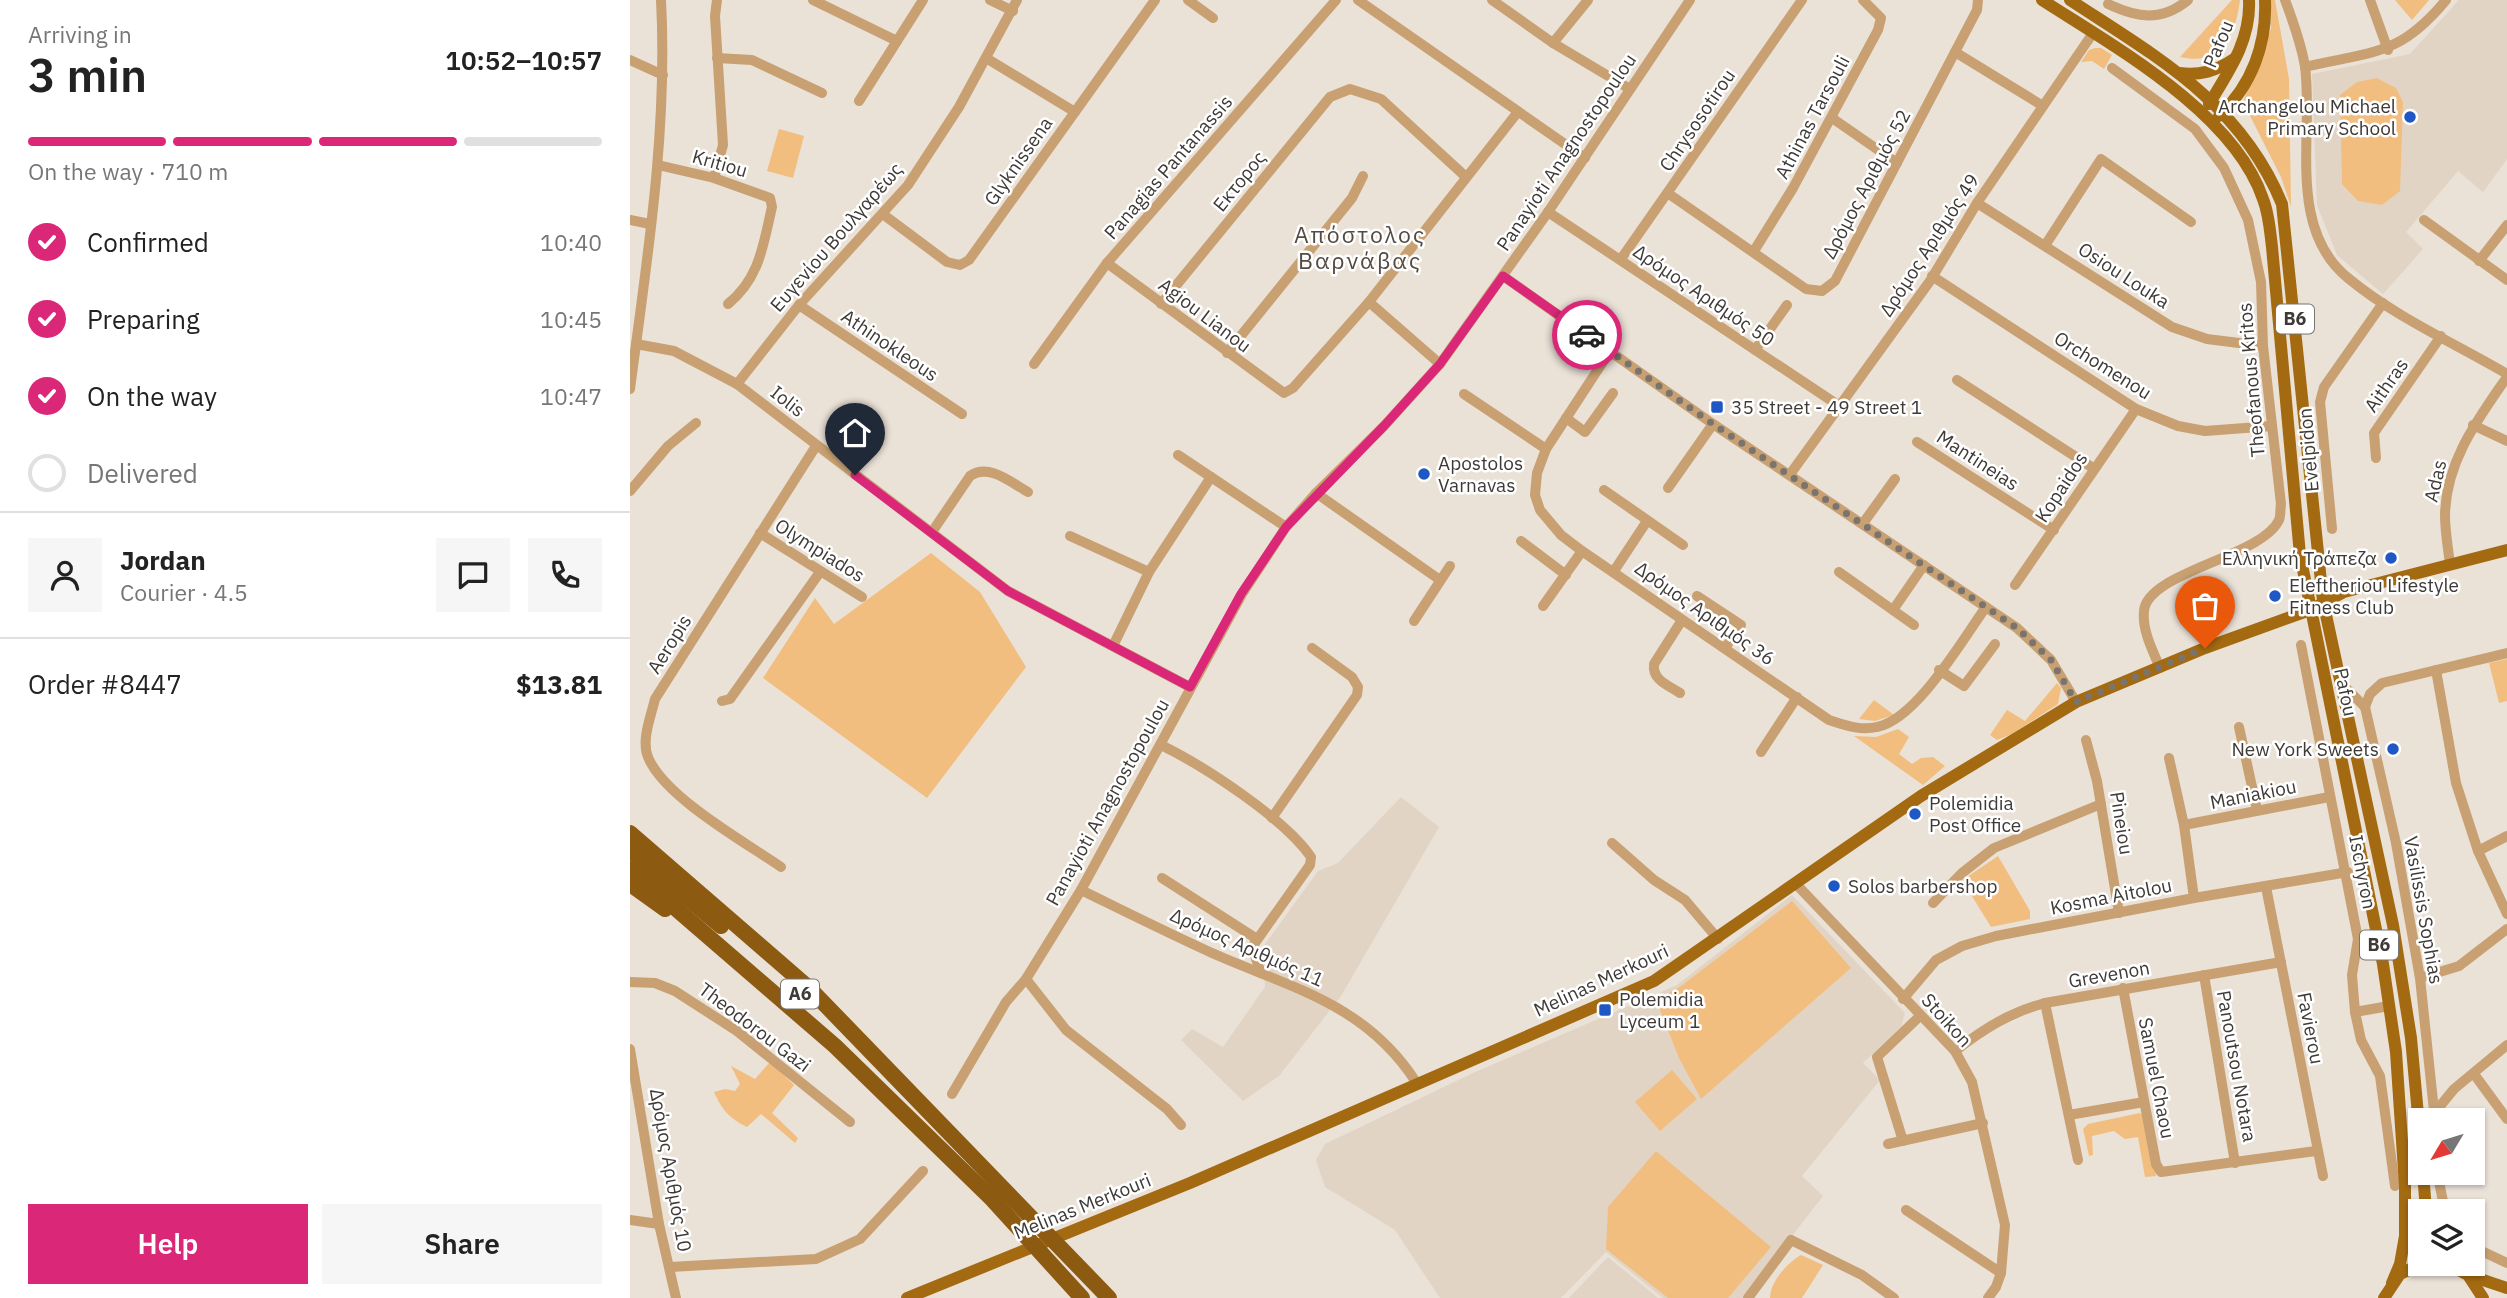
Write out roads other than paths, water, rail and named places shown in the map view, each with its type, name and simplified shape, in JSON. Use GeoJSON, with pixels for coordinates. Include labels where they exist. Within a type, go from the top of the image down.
{"type":"FeatureCollection","features":[{"type":"Feature","properties":{"kind":"highway"},"geometry":{"type":"LineString","coordinates":[[630,833],[810,989],[874,1058]]}},
{"type":"Feature","properties":{"kind":"highway","name":"A6"},"geometry":{"type":"LineString","coordinates":[[630,850],[874,1058],[1082,1298]]}},
{"type":"Feature","properties":{"kind":"highway","name":"A6"},"geometry":{"type":"LineString","coordinates":[[630,869],[720,944],[963,1158],[1109,1298]]}},
{"type":"Feature","properties":{"kind":"highway"},"geometry":{"type":"LineString","coordinates":[[630,884],[720,944]]}},
{"type":"Feature","properties":{"kind":"main road","name":"B6"},"geometry":{"type":"LineString","coordinates":[[2042,0],[2093,33],[2207,117]]}},
{"type":"Feature","properties":{"kind":"main road","name":"B6"},"geometry":{"type":"LineString","coordinates":[[2070,0],[2212,100]]}},
{"type":"Feature","properties":{"kind":"main road","name":"Pafou"},"geometry":{"type":"LineString","coordinates":[[2207,117],[2212,100],[2236,58],[2250,17],[2249,0]]}},
{"type":"Feature","properties":{"kind":"main road","name":"Pafou"},"geometry":{"type":"LineString","coordinates":[[2207,117],[2224,111],[2246,83],[2260,53],[2264,34],[2265,0]]}},
{"type":"Feature","properties":{"kind":"main road"},"geometry":{"type":"LineString","coordinates":[[2175,72],[2203,73],[2221,68],[2236,58]]}},
{"type":"Feature","properties":{"kind":"main road","name":"Pafou"},"geometry":{"type":"LineString","coordinates":[[2212,100],[2253,148],[2282,204],[2323,601],[2404,987],[2417,1108]]}},
{"type":"Feature","properties":{"kind":"main road","name":"Pafou"},"geometry":{"type":"LineString","coordinates":[[2207,117],[2246,163],[2264,199],[2269,224],[2300,555],[2396,1052],[2405,1186],[2403,1253],[2385,1293]]}},
{"type":"Feature","properties":{"kind":"main road","name":"Melinas Merkouri"},"geometry":{"type":"LineString","coordinates":[[907,1298],[1190,1183],[1416,1082],[1654,981],[1921,796],[2076,702],[2310,610],[2344,592],[2507,550]]}},
{"type":"Feature","properties":{"kind":"main road","name":"B6"},"geometry":{"type":"LineString","coordinates":[[2385,1293],[2400,1274],[2408,1270]]}},
{"type":"Feature","properties":{"kind":"main road"},"geometry":{"type":"LineString","coordinates":[[2469,1276],[2483,1298]]}},
{"type":"Feature","properties":{"kind":"main road"},"geometry":{"type":"LineString","coordinates":[[2471,1276],[2507,1288]]}},
{"type":"Feature","properties":{"kind":"street"},"geometry":{"type":"LineString","coordinates":[[630,389],[659,165],[663,75],[661,0]]}},
{"type":"Feature","properties":{"kind":"street"},"geometry":{"type":"LineString","coordinates":[[714,178],[723,145],[717,58],[717,0]]}},
{"type":"Feature","properties":{"kind":"street"},"geometry":{"type":"LineString","coordinates":[[813,0],[897,41]]}},
{"type":"Feature","properties":{"kind":"street"},"geometry":{"type":"LineString","coordinates":[[859,101],[923,0]]}},
{"type":"Feature","properties":{"kind":"street"},"geometry":{"type":"LineString","coordinates":[[990,0],[1015,5]]}},
{"type":"Feature","properties":{"kind":"street","name":"Glyknissena"},"geometry":{"type":"LineString","coordinates":[[884,215],[947,262],[960,265],[969,260],[1155,0]]}},
{"type":"Feature","properties":{"kind":"street"},"geometry":{"type":"LineString","coordinates":[[1188,0],[1213,18]]}},
{"type":"Feature","properties":{"kind":"street","name":"Panagias Pantanassis"},"geometry":{"type":"LineString","coordinates":[[1034,364],[1107,263],[1336,0]]}},
{"type":"Feature","properties":{"kind":"street"},"geometry":{"type":"LineString","coordinates":[[1358,0],[1585,158]]}},
{"type":"Feature","properties":{"kind":"street"},"geometry":{"type":"LineString","coordinates":[[1492,0],[1553,43],[1630,89]]}},
{"type":"Feature","properties":{"kind":"street"},"geometry":{"type":"LineString","coordinates":[[1553,43],[1588,0]]}},
{"type":"Feature","properties":{"kind":"street","name":"Panayioti Anagnostopoulou"},"geometry":{"type":"LineString","coordinates":[[952,1094],[1006,1002],[1026,979],[1081,890],[1241,594],[1286,527],[1440,364],[1548,212],[1690,0]]}},
{"type":"Feature","properties":{"kind":"street","name":"Chrysosotirou"},"geometry":{"type":"LineString","coordinates":[[1621,259],[1669,194],[1802,0]]}},
{"type":"Feature","properties":{"kind":"street","name":"Athinas Tarsouli"},"geometry":{"type":"LineString","coordinates":[[1754,251],[1832,118],[1881,18],[1863,0]]}},
{"type":"Feature","properties":{"kind":"street","name":"Δρόμος Αριθμός 52"},"geometry":{"type":"LineString","coordinates":[[1669,194],[1806,289],[1822,290],[1835,281],[1977,10],[1978,0]]}},
{"type":"Feature","properties":{"kind":"street"},"geometry":{"type":"LineString","coordinates":[[2108,4],[2143,17],[2170,12],[2188,0]]}},
{"type":"Feature","properties":{"kind":"street"},"geometry":{"type":"LineString","coordinates":[[2286,0],[2305,67],[2308,197],[2315,229],[2326,252],[2346,277],[2383,303],[2507,376]]}},
{"type":"Feature","properties":{"kind":"street"},"geometry":{"type":"LineString","coordinates":[[2370,0],[2388,50]]}},
{"type":"Feature","properties":{"kind":"street"},"geometry":{"type":"LineString","coordinates":[[2305,67],[2388,50],[2428,22],[2446,0]]}},
{"type":"Feature","properties":{"kind":"street","name":"Ευγενίου Βουλγαρέως"},"geometry":{"type":"LineString","coordinates":[[737,384],[799,305],[884,215],[921,166],[1015,5]]}},
{"type":"Feature","properties":{"kind":"street","name":"Δρόμος Αριθμός 49"},"geometry":{"type":"LineString","coordinates":[[1791,473],[1933,276],[1977,203],[2093,33]]}},
{"type":"Feature","properties":{"kind":"street"},"geometry":{"type":"LineString","coordinates":[[1955,52],[2043,107]]}},
{"type":"Feature","properties":{"kind":"street"},"geometry":{"type":"LineString","coordinates":[[717,58],[752,60],[822,93]]}},
{"type":"Feature","properties":{"kind":"street"},"geometry":{"type":"LineString","coordinates":[[986,58],[1075,112]]}},
{"type":"Feature","properties":{"kind":"street"},"geometry":{"type":"LineString","coordinates":[[630,60],[663,75]]}},
{"type":"Feature","properties":{"kind":"street","name":"Theofanous Kritos"},"geometry":{"type":"LineString","coordinates":[[2112,68],[2194,129],[2224,168],[2248,220],[2261,282],[2263,346],[2281,504],[2278,521],[2258,540],[2158,588],[2144,608],[2145,629],[2160,668]]}},
{"type":"Feature","properties":{"kind":"street","name":"Εκτορος"},"geometry":{"type":"LineString","coordinates":[[1161,304],[1330,97],[1350,89],[1381,99],[1466,177]]}},
{"type":"Feature","properties":{"kind":"street"},"geometry":{"type":"LineString","coordinates":[[1440,364],[1369,302],[1517,113]]}},
{"type":"Feature","properties":{"kind":"street"},"geometry":{"type":"LineString","coordinates":[[1832,118],[1897,163]]}},
{"type":"Feature","properties":{"kind":"street"},"geometry":{"type":"LineString","coordinates":[[2046,244],[2101,159],[2191,222]]}},
{"type":"Feature","properties":{"kind":"street","name":"Kritiou"},"geometry":{"type":"LineString","coordinates":[[659,165],[714,178],[770,198],[772,207],[757,270],[745,291],[729,304]]}},
{"type":"Feature","properties":{"kind":"street"},"geometry":{"type":"LineString","coordinates":[[1227,353],[1352,198],[1363,176]]}},
{"type":"Feature","properties":{"kind":"street","name":"Osiou Louka"},"geometry":{"type":"LineString","coordinates":[[1977,203],[2046,244],[2141,310],[2172,327],[2207,340],[2263,346]]}},
{"type":"Feature","properties":{"kind":"street","name":"Δρόμος Αριθμός 50"},"geometry":{"type":"LineString","coordinates":[[1548,212],[1841,407]]}},
{"type":"Feature","properties":{"kind":"street"},"geometry":{"type":"LineString","coordinates":[[2424,219],[2507,280]]}},
{"type":"Feature","properties":{"kind":"street"},"geometry":{"type":"LineString","coordinates":[[630,220],[650,224]]}},
{"type":"Feature","properties":{"kind":"street"},"geometry":{"type":"LineString","coordinates":[[2479,261],[2507,225]]}},
{"type":"Feature","properties":{"kind":"street","name":"Agiou Lianou"},"geometry":{"type":"LineString","coordinates":[[1107,263],[1284,393],[1293,388],[1369,302]]}},
{"type":"Feature","properties":{"kind":"street"},"geometry":{"type":"LineString","coordinates":[[1503,276],[1713,424],[1791,473],[2017,628],[2051,660],[2076,702]]}},
{"type":"Feature","properties":{"kind":"street","name":"Orchomenou"},"geometry":{"type":"LineString","coordinates":[[1933,276],[2136,409],[2178,426],[2205,431],[2272,426]]}},
{"type":"Feature","properties":{"kind":"street","name":"Evelpidon"},"geometry":{"type":"LineString","coordinates":[[2332,528],[2320,402],[2324,387],[2383,303]]}},
{"type":"Feature","properties":{"kind":"street","name":"Athinokleous"},"geometry":{"type":"LineString","coordinates":[[799,305],[962,414]]}},
{"type":"Feature","properties":{"kind":"street"},"geometry":{"type":"LineString","coordinates":[[1755,350],[1787,305]]}},
{"type":"Feature","properties":{"kind":"street","name":"Aithras"},"geometry":{"type":"LineString","coordinates":[[2376,458],[2374,433],[2441,336]]}},
{"type":"Feature","properties":{"kind":"street","name":"Iolis"},"geometry":{"type":"LineString","coordinates":[[636,344],[674,351],[737,384],[1008,591],[1190,687]]}},
{"type":"Feature","properties":{"kind":"street","name":"Δρόμος Αριθμός 36"},"geometry":{"type":"LineString","coordinates":[[1610,351],[1546,449],[1536,473],[1535,495],[1551,525],[1582,551],[1682,620],[1829,720],[1852,728],[1878,727],[1902,716],[1986,607]]}},
{"type":"Feature","properties":{"kind":"street","name":"Adas"},"geometry":{"type":"LineString","coordinates":[[2450,564],[2445,514],[2453,467],[2473,425],[2507,376]]}},
{"type":"Feature","properties":{"kind":"street"},"geometry":{"type":"LineString","coordinates":[[1957,380],[2093,468]]}},
{"type":"Feature","properties":{"kind":"street"},"geometry":{"type":"LineString","coordinates":[[1566,418],[1585,432],[1613,393]]}},
{"type":"Feature","properties":{"kind":"street"},"geometry":{"type":"LineString","coordinates":[[1464,394],[1546,449]]}},
{"type":"Feature","properties":{"kind":"street","name":"Kopaidos"},"geometry":{"type":"LineString","coordinates":[[2015,584],[2136,409]]}},
{"type":"Feature","properties":{"kind":"street"},"geometry":{"type":"LineString","coordinates":[[630,491],[668,446],[696,422]]}},
{"type":"Feature","properties":{"kind":"street"},"geometry":{"type":"LineString","coordinates":[[1668,488],[1713,424]]}},
{"type":"Feature","properties":{"kind":"street"},"geometry":{"type":"LineString","coordinates":[[2473,425],[2507,441]]}},
{"type":"Feature","properties":{"kind":"street","name":"Mantineias"},"geometry":{"type":"LineString","coordinates":[[1917,442],[2054,530]]}},
{"type":"Feature","properties":{"kind":"street","name":"Aeropis"},"geometry":{"type":"LineString","coordinates":[[781,867],[671,789],[648,756],[647,731],[655,699],[816,446]]}},
{"type":"Feature","properties":{"kind":"street"},"geometry":{"type":"LineString","coordinates":[[1178,455],[1286,527]]}},
{"type":"Feature","properties":{"kind":"street"},"geometry":{"type":"LineString","coordinates":[[932,532],[970,476],[978,471],[989,471],[1028,492]]}},
{"type":"Feature","properties":{"kind":"street"},"geometry":{"type":"LineString","coordinates":[[1113,646],[1149,572],[1211,477]]}},
{"type":"Feature","properties":{"kind":"street"},"geometry":{"type":"LineString","coordinates":[[1864,522],[1895,479]]}},
{"type":"Feature","properties":{"kind":"street"},"geometry":{"type":"LineString","coordinates":[[1604,490],[1683,545]]}},
{"type":"Feature","properties":{"kind":"street"},"geometry":{"type":"LineString","coordinates":[[1316,493],[1440,580]]}},
{"type":"Feature","properties":{"kind":"street"},"geometry":{"type":"LineString","coordinates":[[1614,571],[1647,521]]}},
{"type":"Feature","properties":{"kind":"street","name":"Olympiados"},"geometry":{"type":"LineString","coordinates":[[760,533],[862,597]]}},
{"type":"Feature","properties":{"kind":"street"},"geometry":{"type":"LineString","coordinates":[[1070,536],[1149,572]]}},
{"type":"Feature","properties":{"kind":"street"},"geometry":{"type":"LineString","coordinates":[[1521,541],[1566,575]]}},
{"type":"Feature","properties":{"kind":"street"},"geometry":{"type":"LineString","coordinates":[[1543,606],[1582,551]]}},
{"type":"Feature","properties":{"kind":"street"},"geometry":{"type":"LineString","coordinates":[[1893,610],[1924,565]]}},
{"type":"Feature","properties":{"kind":"street"},"geometry":{"type":"LineString","coordinates":[[1413,621],[1450,566]]}},
{"type":"Feature","properties":{"kind":"street"},"geometry":{"type":"LineString","coordinates":[[722,701],[730,699],[820,572]]}},
{"type":"Feature","properties":{"kind":"street"},"geometry":{"type":"LineString","coordinates":[[1839,572],[1914,625]]}},
{"type":"Feature","properties":{"kind":"street"},"geometry":{"type":"LineString","coordinates":[[1697,596],[1741,625],[1726,648]]}},
{"type":"Feature","properties":{"kind":"street"},"geometry":{"type":"LineString","coordinates":[[1681,693],[1657,678],[1653,672],[1654,664],[1682,620]]}},
{"type":"Feature","properties":{"kind":"street"},"geometry":{"type":"LineString","coordinates":[[1939,670],[1958,685],[1964,686],[1995,644]]}},
{"type":"Feature","properties":{"kind":"street","name":"Ischyron"},"geometry":{"type":"LineString","coordinates":[[2301,645],[2358,939],[2352,975],[2355,1012],[2361,1040],[2379,1076],[2395,1186]]}},
{"type":"Feature","properties":{"kind":"street"},"geometry":{"type":"LineString","coordinates":[[1272,818],[1357,695],[1359,687],[1352,677],[1312,648]]}},
{"type":"Feature","properties":{"kind":"street"},"geometry":{"type":"LineString","coordinates":[[2340,682],[2365,707],[2370,694],[2382,683],[2507,653]]}},
{"type":"Feature","properties":{"kind":"street"},"geometry":{"type":"LineString","coordinates":[[2436,670],[2456,783],[2478,851],[2507,914]]}},
{"type":"Feature","properties":{"kind":"street"},"geometry":{"type":"LineString","coordinates":[[1761,752],[1797,697]]}},
{"type":"Feature","properties":{"kind":"street","name":"Vasilissis Sophias"},"geometry":{"type":"LineString","coordinates":[[2365,707],[2396,843],[2420,978],[2434,1108]]}},
{"type":"Feature","properties":{"kind":"street"},"geometry":{"type":"LineString","coordinates":[[2239,727],[2257,810]]}},
{"type":"Feature","properties":{"kind":"street","name":"Pineiou"},"geometry":{"type":"LineString","coordinates":[[2086,740],[2101,804],[2119,913]]}},
{"type":"Feature","properties":{"kind":"street"},"geometry":{"type":"LineString","coordinates":[[1161,745],[1188,758],[1272,818],[1311,857],[1310,865],[1256,939],[1252,952],[1258,959],[1261,972]]}},
{"type":"Feature","properties":{"kind":"street"},"geometry":{"type":"LineString","coordinates":[[2169,758],[2184,825],[2194,898]]}},
{"type":"Feature","properties":{"kind":"street","name":"Maniakiou"},"geometry":{"type":"LineString","coordinates":[[2184,825],[2329,797]]}},
{"type":"Feature","properties":{"kind":"street"},"geometry":{"type":"LineString","coordinates":[[1933,903],[1962,873],[1994,848],[2101,804]]}},
{"type":"Feature","properties":{"kind":"street"},"geometry":{"type":"LineString","coordinates":[[2478,851],[2507,836]]}},
{"type":"Feature","properties":{"kind":"street"},"geometry":{"type":"LineString","coordinates":[[1612,843],[1654,880],[1685,900],[1718,939]]}},
{"type":"Feature","properties":{"kind":"street","name":"Kosma Aitolou"},"geometry":{"type":"LineString","coordinates":[[1903,999],[1936,960],[1956,947],[1996,936],[2194,898],[2347,872]]}},
{"type":"Feature","properties":{"kind":"street"},"geometry":{"type":"LineString","coordinates":[[1162,878],[1256,939]]}},
{"type":"Feature","properties":{"kind":"street","name":"Stoikon"},"geometry":{"type":"LineString","coordinates":[[1796,884],[1955,1051],[1972,1082],[2005,1225],[2001,1273],[1988,1298]]}},
{"type":"Feature","properties":{"kind":"street","name":"Favierou"},"geometry":{"type":"LineString","coordinates":[[2266,887],[2323,1176]]}},
{"type":"Feature","properties":{"kind":"street","name":"Δρόμος Αριθμός 11"},"geometry":{"type":"LineString","coordinates":[[1081,890],[1213,953],[1310,991],[1338,1008],[1399,1056],[1416,1082]]}},
{"type":"Feature","properties":{"kind":"street"},"geometry":{"type":"LineString","coordinates":[[2420,978],[2459,965],[2507,929]]}},
{"type":"Feature","properties":{"kind":"street","name":"Grevenon"},"geometry":{"type":"LineString","coordinates":[[1955,1051],[1991,1023],[2015,1011],[2123,988],[2281,962]]}},
{"type":"Feature","properties":{"kind":"street","name":"Panoutsou Notara"},"geometry":{"type":"LineString","coordinates":[[2204,975],[2235,1163]]}},
{"type":"Feature","properties":{"kind":"street"},"geometry":{"type":"LineString","coordinates":[[1026,979],[1066,1030],[1167,1109],[1181,1125]]}},
{"type":"Feature","properties":{"kind":"street","name":"Theodorou Gazi"},"geometry":{"type":"LineString","coordinates":[[630,982],[655,983],[675,990],[737,1031],[850,1122]]}},
{"type":"Feature","properties":{"kind":"street","name":"Samuel Chaou"},"geometry":{"type":"LineString","coordinates":[[2123,988],[2156,1164],[2161,1172],[2235,1163]]}},
{"type":"Feature","properties":{"kind":"street"},"geometry":{"type":"LineString","coordinates":[[2045,1003],[2078,1160]]}},
{"type":"Feature","properties":{"kind":"street"},"geometry":{"type":"LineString","coordinates":[[2355,1012],[2389,1006]]}},
{"type":"Feature","properties":{"kind":"street"},"geometry":{"type":"LineString","coordinates":[[1903,1141],[1877,1057],[1920,1016]]}},
{"type":"Feature","properties":{"kind":"street"},"geometry":{"type":"LineString","coordinates":[[2441,1108],[2454,1089],[2507,1045]]}},
{"type":"Feature","properties":{"kind":"street","name":"Δρόμος Αριθμός 10"},"geometry":{"type":"LineString","coordinates":[[630,1049],[659,1224],[676,1298]]}},
{"type":"Feature","properties":{"kind":"street"},"geometry":{"type":"LineString","coordinates":[[2474,1074],[2507,1119]]}},
{"type":"Feature","properties":{"kind":"street"},"geometry":{"type":"LineString","coordinates":[[2433,1086],[2454,1089]]}},
{"type":"Feature","properties":{"kind":"street"},"geometry":{"type":"LineString","coordinates":[[2069,1115],[2144,1102]]}},
{"type":"Feature","properties":{"kind":"street"},"geometry":{"type":"LineString","coordinates":[[1888,1144],[1983,1124]]}},
{"type":"Feature","properties":{"kind":"street"},"geometry":{"type":"LineString","coordinates":[[2235,1163],[2316,1151]]}},
{"type":"Feature","properties":{"kind":"street"},"geometry":{"type":"LineString","coordinates":[[670,1267],[816,1259],[860,1239],[923,1171]]}},
{"type":"Feature","properties":{"kind":"street"},"geometry":{"type":"LineString","coordinates":[[1906,1210],[2001,1273]]}},
{"type":"Feature","properties":{"kind":"street"},"geometry":{"type":"LineString","coordinates":[[630,1220],[659,1224]]}},
{"type":"Feature","properties":{"kind":"street"},"geometry":{"type":"LineString","coordinates":[[1748,1298],[1791,1240],[1862,1275],[1894,1298]]}},
{"type":"Feature","properties":{"kind":"street"},"geometry":{"type":"LineString","coordinates":[[2485,1253],[2507,1263]]}},
{"type":"Feature","properties":{"kind":"place","name":"Archangelou Michael Primary School"},"geometry":{"type":"Point","coordinates":[2410,117]}},
{"type":"Feature","properties":{"kind":"place","name":"35 Street - 49 Street 1"},"geometry":{"type":"Point","coordinates":[1717,407]}},
{"type":"Feature","properties":{"kind":"place","name":"Apostolos Varnavas"},"geometry":{"type":"Point","coordinates":[1424,474]}},
{"type":"Feature","properties":{"kind":"place","name":"Ελληνική Τράπεζα"},"geometry":{"type":"Point","coordinates":[2391,558]}},
{"type":"Feature","properties":{"kind":"place","name":"Eleftheriou Lifestyle Fitness Club"},"geometry":{"type":"Point","coordinates":[2275,596]}},
{"type":"Feature","properties":{"kind":"place","name":"New York Sweets"},"geometry":{"type":"Point","coordinates":[2393,749]}},
{"type":"Feature","properties":{"kind":"place","name":"Polemidia Post Office"},"geometry":{"type":"Point","coordinates":[1915,814]}},
{"type":"Feature","properties":{"kind":"place","name":"Solos barbershop"},"geometry":{"type":"Point","coordinates":[1834,886]}},
{"type":"Feature","properties":{"kind":"place","name":"Polemidia Lyceum 1"},"geometry":{"type":"Point","coordinates":[1605,1010]}},
{"type":"Feature","properties":{"kind":"district","name":"Απόστολος Βαρνάβας"},"geometry":{"type":"Point","coordinates":[1360,248]}}]}
